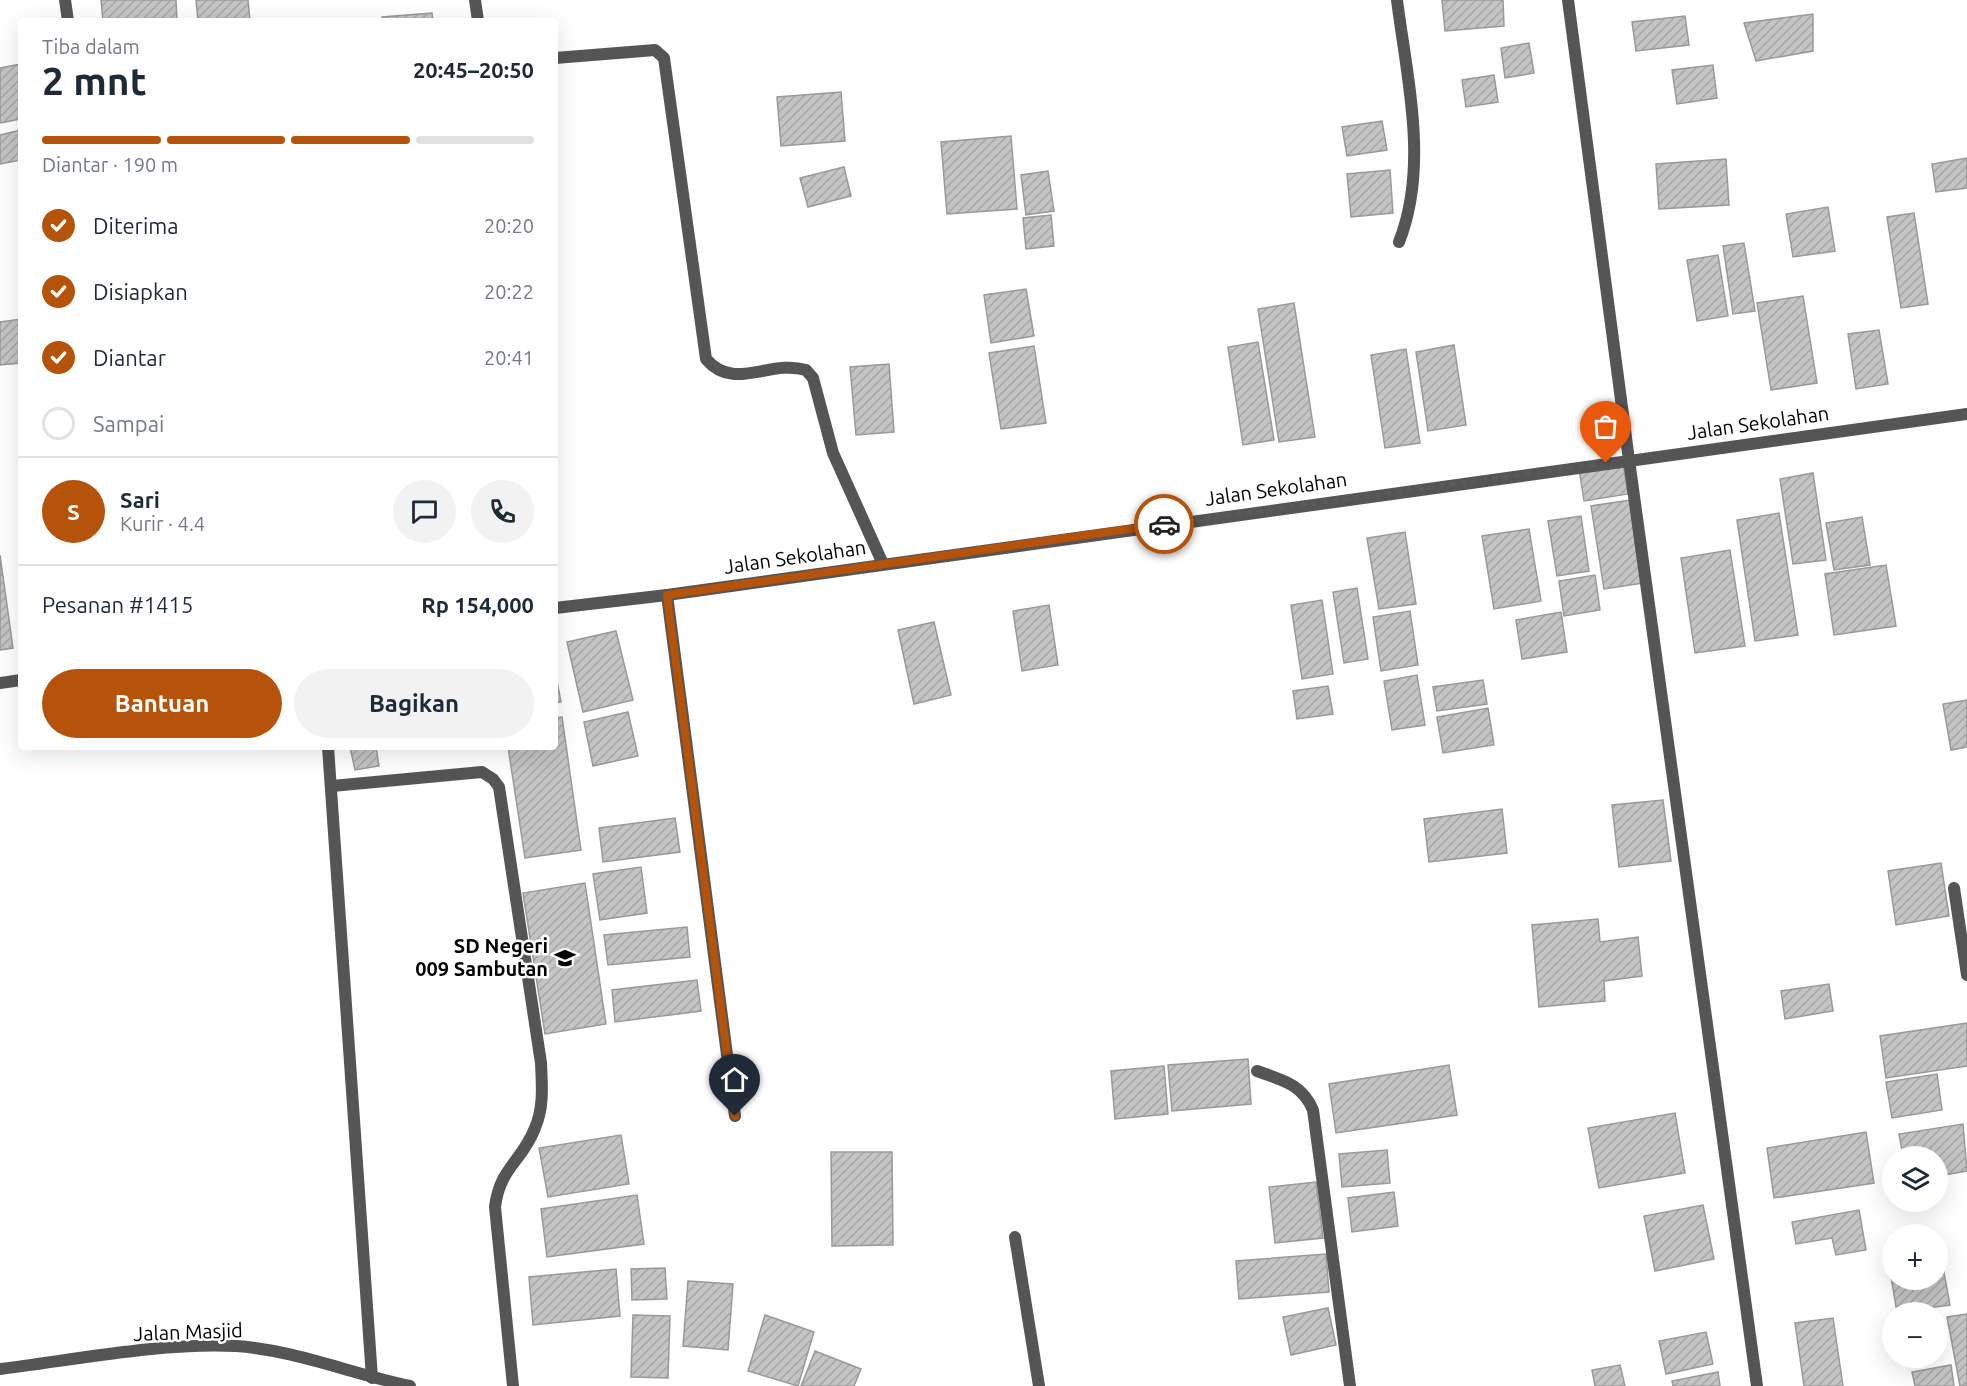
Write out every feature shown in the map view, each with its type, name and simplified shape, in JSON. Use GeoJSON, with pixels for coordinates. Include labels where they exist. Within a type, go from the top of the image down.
{"type":"FeatureCollection","features":[{"type":"Feature","properties":{"kind":"street"},"geometry":{"type":"LineString","coordinates":[[65,0],[68,18]]}},
{"type":"Feature","properties":{"kind":"street"},"geometry":{"type":"LineString","coordinates":[[475,0],[478,18]]}},
{"type":"Feature","properties":{"kind":"street"},"geometry":{"type":"LineString","coordinates":[[1397,0],[1412,116],[1415,185],[1409,218],[1399,242]]}},
{"type":"Feature","properties":{"kind":"street"},"geometry":{"type":"LineString","coordinates":[[1568,0],[1757,1386]]}},
{"type":"Feature","properties":{"kind":"street"},"geometry":{"type":"LineString","coordinates":[[558,58],[655,50],[660,52],[664,58],[706,359],[719,372],[732,375],[783,367],[807,370],[813,378],[833,453],[883,564]]}},
{"type":"Feature","properties":{"kind":"street","name":"Jalan Sekolahan"},"geometry":{"type":"LineString","coordinates":[[558,608],[667,595],[1967,414]]}},
{"type":"Feature","properties":{"kind":"street"},"geometry":{"type":"LineString","coordinates":[[667,595],[735,1116]]}},
{"type":"Feature","properties":{"kind":"street"},"geometry":{"type":"LineString","coordinates":[[0,683],[18,680]]}},
{"type":"Feature","properties":{"kind":"street"},"geometry":{"type":"LineString","coordinates":[[328,750],[372,1378]]}},
{"type":"Feature","properties":{"kind":"street"},"geometry":{"type":"LineString","coordinates":[[332,786],[482,772],[493,779],[499,787],[541,1063],[543,1101],[535,1128],[523,1151],[506,1170],[498,1186],[495,1207],[513,1386]]}},
{"type":"Feature","properties":{"kind":"street"},"geometry":{"type":"LineString","coordinates":[[1953,888],[1967,975]]}},
{"type":"Feature","properties":{"kind":"street"},"geometry":{"type":"LineString","coordinates":[[1257,1071],[1295,1085],[1308,1098],[1313,1110],[1350,1386]]}},
{"type":"Feature","properties":{"kind":"street"},"geometry":{"type":"LineString","coordinates":[[1015,1237],[1039,1386]]}},
{"type":"Feature","properties":{"kind":"street","name":"Jalan Masjid"},"geometry":{"type":"LineString","coordinates":[[0,1369],[179,1348],[237,1346],[272,1351],[410,1386]]}},
{"type":"Feature","properties":{"kind":"building"},"geometry":{"type":"Polygon","coordinates":[[[101,0],[176,0],[177,18],[103,18],[101,0]]]}},
{"type":"Feature","properties":{"kind":"building"},"geometry":{"type":"Polygon","coordinates":[[[196,0],[248,0],[250,18],[198,18],[196,0]]]}},
{"type":"Feature","properties":{"kind":"building"},"geometry":{"type":"Polygon","coordinates":[[[1442,0],[1503,0],[1504,26],[1445,31],[1442,0]]]}},
{"type":"Feature","properties":{"kind":"building"},"geometry":{"type":"Polygon","coordinates":[[[432,13],[433,18],[382,18],[432,13]]]}},
{"type":"Feature","properties":{"kind":"building"},"geometry":{"type":"Polygon","coordinates":[[[1813,14],[1813,51],[1756,61],[1744,23],[1813,14]]]}},
{"type":"Feature","properties":{"kind":"building"},"geometry":{"type":"Polygon","coordinates":[[[1685,16],[1689,45],[1636,51],[1632,22],[1685,16]]]}},
{"type":"Feature","properties":{"kind":"building"},"geometry":{"type":"Polygon","coordinates":[[[1529,43],[1534,73],[1505,78],[1501,48],[1529,43]]]}},
{"type":"Feature","properties":{"kind":"building"},"geometry":{"type":"Polygon","coordinates":[[[18,65],[18,120],[0,123],[0,68],[18,65]]]}},
{"type":"Feature","properties":{"kind":"building"},"geometry":{"type":"Polygon","coordinates":[[[1713,65],[1717,98],[1677,104],[1672,70],[1713,65]]]}},
{"type":"Feature","properties":{"kind":"building"},"geometry":{"type":"Polygon","coordinates":[[[1494,75],[1498,102],[1466,107],[1462,80],[1494,75]]]}},
{"type":"Feature","properties":{"kind":"building"},"geometry":{"type":"Polygon","coordinates":[[[841,92],[845,141],[781,146],[777,97],[841,92]]]}},
{"type":"Feature","properties":{"kind":"building"},"geometry":{"type":"Polygon","coordinates":[[[1382,121],[1387,150],[1347,156],[1342,127],[1382,121]]]}},
{"type":"Feature","properties":{"kind":"building"},"geometry":{"type":"Polygon","coordinates":[[[18,131],[18,161],[0,164],[0,135],[18,131]]]}},
{"type":"Feature","properties":{"kind":"building"},"geometry":{"type":"Polygon","coordinates":[[[1011,136],[1017,209],[947,214],[941,142],[1011,136]]]}},
{"type":"Feature","properties":{"kind":"building"},"geometry":{"type":"Polygon","coordinates":[[[1967,158],[1967,188],[1936,192],[1932,164],[1967,158]]]}},
{"type":"Feature","properties":{"kind":"building"},"geometry":{"type":"Polygon","coordinates":[[[1726,159],[1729,205],[1659,209],[1656,164],[1726,159]]]}},
{"type":"Feature","properties":{"kind":"building"},"geometry":{"type":"Polygon","coordinates":[[[844,167],[851,196],[808,207],[800,178],[844,167]]]}},
{"type":"Feature","properties":{"kind":"building"},"geometry":{"type":"Polygon","coordinates":[[[1390,170],[1393,213],[1351,217],[1347,174],[1390,170]]]}},
{"type":"Feature","properties":{"kind":"building"},"geometry":{"type":"Polygon","coordinates":[[[1048,171],[1054,211],[1026,215],[1021,175],[1048,171]]]}},
{"type":"Feature","properties":{"kind":"building"},"geometry":{"type":"Polygon","coordinates":[[[1828,207],[1835,251],[1793,257],[1786,214],[1828,207]]]}},
{"type":"Feature","properties":{"kind":"building"},"geometry":{"type":"Polygon","coordinates":[[[1914,213],[1928,304],[1901,308],[1887,217],[1914,213]]]}},
{"type":"Feature","properties":{"kind":"building"},"geometry":{"type":"Polygon","coordinates":[[[1051,215],[1054,246],[1026,249],[1023,218],[1051,215]]]}},
{"type":"Feature","properties":{"kind":"building"},"geometry":{"type":"Polygon","coordinates":[[[1744,243],[1755,311],[1733,314],[1723,246],[1744,243]]]}},
{"type":"Feature","properties":{"kind":"building"},"geometry":{"type":"Polygon","coordinates":[[[1718,255],[1728,316],[1697,321],[1687,260],[1718,255]]]}},
{"type":"Feature","properties":{"kind":"building"},"geometry":{"type":"Polygon","coordinates":[[[1026,289],[1034,336],[991,343],[984,295],[1026,289]]]}},
{"type":"Feature","properties":{"kind":"building"},"geometry":{"type":"Polygon","coordinates":[[[1803,296],[1817,383],[1771,390],[1757,303],[1803,296]]]}},
{"type":"Feature","properties":{"kind":"building"},"geometry":{"type":"Polygon","coordinates":[[[1294,303],[1315,437],[1279,442],[1258,309],[1294,303]]]}},
{"type":"Feature","properties":{"kind":"building"},"geometry":{"type":"Polygon","coordinates":[[[18,319],[18,363],[0,365],[0,322],[18,319]]]}},
{"type":"Feature","properties":{"kind":"building"},"geometry":{"type":"Polygon","coordinates":[[[1879,330],[1888,384],[1856,389],[1848,334],[1879,330]]]}},
{"type":"Feature","properties":{"kind":"building"},"geometry":{"type":"Polygon","coordinates":[[[1258,342],[1274,440],[1243,445],[1228,347],[1258,342]]]}},
{"type":"Feature","properties":{"kind":"building"},"geometry":{"type":"Polygon","coordinates":[[[1454,345],[1466,425],[1428,431],[1416,352],[1454,345]]]}},
{"type":"Feature","properties":{"kind":"building"},"geometry":{"type":"Polygon","coordinates":[[[1034,346],[1046,423],[1001,429],[989,353],[1034,346]]]}},
{"type":"Feature","properties":{"kind":"building"},"geometry":{"type":"Polygon","coordinates":[[[1406,349],[1420,443],[1385,448],[1371,355],[1406,349]]]}},
{"type":"Feature","properties":{"kind":"building"},"geometry":{"type":"Polygon","coordinates":[[[889,364],[894,432],[856,435],[850,367],[889,364]]]}},
{"type":"Feature","properties":{"kind":"building"},"geometry":{"type":"Polygon","coordinates":[[[1623,463],[1628,494],[1584,501],[1579,469],[1623,463]]]}},
{"type":"Feature","properties":{"kind":"building"},"geometry":{"type":"Polygon","coordinates":[[[1813,473],[1826,560],[1793,564],[1780,479],[1813,473]]]}},
{"type":"Feature","properties":{"kind":"building"},"geometry":{"type":"Polygon","coordinates":[[[1630,500],[1643,583],[1604,589],[1591,506],[1630,500]]]}},
{"type":"Feature","properties":{"kind":"building"},"geometry":{"type":"Polygon","coordinates":[[[1779,513],[1798,635],[1755,641],[1737,520],[1779,513]]]}},
{"type":"Feature","properties":{"kind":"building"},"geometry":{"type":"Polygon","coordinates":[[[1581,516],[1589,571],[1557,576],[1548,521],[1581,516]]]}},
{"type":"Feature","properties":{"kind":"building"},"geometry":{"type":"Polygon","coordinates":[[[1862,517],[1870,565],[1834,570],[1826,523],[1862,517]]]}},
{"type":"Feature","properties":{"kind":"building"},"geometry":{"type":"Polygon","coordinates":[[[1529,529],[1541,601],[1494,609],[1482,536],[1529,529]]]}},
{"type":"Feature","properties":{"kind":"building"},"geometry":{"type":"Polygon","coordinates":[[[1405,532],[1416,604],[1379,609],[1367,538],[1405,532]]]}},
{"type":"Feature","properties":{"kind":"building"},"geometry":{"type":"Polygon","coordinates":[[[1730,550],[1745,646],[1695,653],[1681,558],[1730,550]]]}},
{"type":"Feature","properties":{"kind":"building"},"geometry":{"type":"Polygon","coordinates":[[[0,555],[13,648],[0,650],[0,555]]]}},
{"type":"Feature","properties":{"kind":"building"},"geometry":{"type":"Polygon","coordinates":[[[1886,565],[1896,626],[1834,635],[1825,574],[1886,565]]]}},
{"type":"Feature","properties":{"kind":"building"},"geometry":{"type":"Polygon","coordinates":[[[1595,575],[1600,610],[1564,616],[1559,581],[1595,575]]]}},
{"type":"Feature","properties":{"kind":"building"},"geometry":{"type":"Polygon","coordinates":[[[1357,588],[1368,659],[1344,663],[1333,592],[1357,588]]]}},
{"type":"Feature","properties":{"kind":"building"},"geometry":{"type":"Polygon","coordinates":[[[1322,600],[1333,674],[1302,679],[1291,605],[1322,600]]]}},
{"type":"Feature","properties":{"kind":"building"},"geometry":{"type":"Polygon","coordinates":[[[1049,605],[1058,665],[1022,671],[1013,611],[1049,605]]]}},
{"type":"Feature","properties":{"kind":"building"},"geometry":{"type":"Polygon","coordinates":[[[1410,611],[1418,665],[1381,671],[1373,617],[1410,611]]]}},
{"type":"Feature","properties":{"kind":"building"},"geometry":{"type":"Polygon","coordinates":[[[1561,612],[1567,652],[1522,659],[1516,620],[1561,612]]]}},
{"type":"Feature","properties":{"kind":"building"},"geometry":{"type":"Polygon","coordinates":[[[934,622],[951,695],[914,704],[898,630],[934,622]]]}},
{"type":"Feature","properties":{"kind":"building"},"geometry":{"type":"Polygon","coordinates":[[[616,631],[633,700],[583,712],[567,642],[616,631]]]}},
{"type":"Feature","properties":{"kind":"building"},"geometry":{"type":"Polygon","coordinates":[[[1417,675],[1425,725],[1392,730],[1384,681],[1417,675]]]}},
{"type":"Feature","properties":{"kind":"building"},"geometry":{"type":"Polygon","coordinates":[[[1483,680],[1487,704],[1437,711],[1433,687],[1483,680]]]}},
{"type":"Feature","properties":{"kind":"building"},"geometry":{"type":"Polygon","coordinates":[[[558,686],[561,702],[558,702],[558,686]]]}},
{"type":"Feature","properties":{"kind":"building"},"geometry":{"type":"Polygon","coordinates":[[[1328,686],[1333,714],[1297,719],[1293,691],[1328,686]]]}},
{"type":"Feature","properties":{"kind":"building"},"geometry":{"type":"Polygon","coordinates":[[[1967,700],[1967,747],[1951,750],[1943,704],[1967,700]]]}},
{"type":"Feature","properties":{"kind":"building"},"geometry":{"type":"Polygon","coordinates":[[[1488,708],[1494,745],[1443,753],[1437,717],[1488,708]]]}},
{"type":"Feature","properties":{"kind":"building"},"geometry":{"type":"Polygon","coordinates":[[[628,712],[638,756],[593,766],[584,722],[628,712]]]}},
{"type":"Feature","properties":{"kind":"building"},"geometry":{"type":"Polygon","coordinates":[[[562,717],[581,850],[525,858],[508,750],[558,750],[558,718],[562,717]]]}},
{"type":"Feature","properties":{"kind":"building"},"geometry":{"type":"Polygon","coordinates":[[[351,750],[376,750],[379,766],[355,770],[351,750]]]}},
{"type":"Feature","properties":{"kind":"building"},"geometry":{"type":"Polygon","coordinates":[[[1663,800],[1671,861],[1619,867],[1612,805],[1663,800]]]}},
{"type":"Feature","properties":{"kind":"building"},"geometry":{"type":"Polygon","coordinates":[[[1502,809],[1507,853],[1429,862],[1424,819],[1502,809]]]}},
{"type":"Feature","properties":{"kind":"building"},"geometry":{"type":"Polygon","coordinates":[[[675,818],[680,852],[603,862],[599,828],[675,818]]]}},
{"type":"Feature","properties":{"kind":"building"},"geometry":{"type":"Polygon","coordinates":[[[1941,863],[1949,916],[1896,925],[1888,871],[1941,863]]]}},
{"type":"Feature","properties":{"kind":"building"},"geometry":{"type":"Polygon","coordinates":[[[641,867],[647,913],[600,920],[593,874],[641,867]]]}},
{"type":"Feature","properties":{"kind":"building","name":"SD Negeri 009 Sambutan"},"geometry":{"type":"Polygon","coordinates":[[[585,883],[606,1024],[545,1034],[523,893],[585,883]]]}},
{"type":"Feature","properties":{"kind":"building"},"geometry":{"type":"Polygon","coordinates":[[[1598,919],[1600,942],[1638,937],[1642,976],[1604,981],[1605,1001],[1539,1007],[1532,925],[1598,919]]]}},
{"type":"Feature","properties":{"kind":"building"},"geometry":{"type":"Polygon","coordinates":[[[687,927],[690,957],[608,965],[604,935],[687,927]]]}},
{"type":"Feature","properties":{"kind":"building"},"geometry":{"type":"Polygon","coordinates":[[[697,980],[701,1011],[615,1022],[612,990],[697,980]]]}},
{"type":"Feature","properties":{"kind":"building"},"geometry":{"type":"Polygon","coordinates":[[[1829,984],[1833,1011],[1785,1019],[1781,991],[1829,984]]]}},
{"type":"Feature","properties":{"kind":"building"},"geometry":{"type":"Polygon","coordinates":[[[1967,1023],[1967,1066],[1886,1078],[1880,1036],[1967,1023]]]}},
{"type":"Feature","properties":{"kind":"building"},"geometry":{"type":"Polygon","coordinates":[[[1248,1059],[1251,1104],[1172,1111],[1168,1065],[1248,1059]]]}},
{"type":"Feature","properties":{"kind":"building"},"geometry":{"type":"Polygon","coordinates":[[[1449,1065],[1457,1115],[1336,1133],[1329,1084],[1449,1065]]]}},
{"type":"Feature","properties":{"kind":"building"},"geometry":{"type":"Polygon","coordinates":[[[1164,1066],[1168,1114],[1115,1119],[1111,1071],[1164,1066]]]}},
{"type":"Feature","properties":{"kind":"building"},"geometry":{"type":"Polygon","coordinates":[[[1937,1074],[1942,1110],[1892,1118],[1886,1082],[1937,1074]]]}},
{"type":"Feature","properties":{"kind":"building"},"geometry":{"type":"Polygon","coordinates":[[[1675,1113],[1685,1173],[1599,1188],[1588,1128],[1675,1113]]]}},
{"type":"Feature","properties":{"kind":"building"},"geometry":{"type":"Polygon","coordinates":[[[1963,1124],[1967,1171],[1948,1174],[1948,1146],[1901,1146],[1899,1134],[1963,1124]]]}},
{"type":"Feature","properties":{"kind":"building"},"geometry":{"type":"Polygon","coordinates":[[[1866,1132],[1874,1183],[1774,1198],[1767,1148],[1866,1132]]]}},
{"type":"Feature","properties":{"kind":"building"},"geometry":{"type":"Polygon","coordinates":[[[621,1135],[629,1184],[548,1197],[539,1148],[621,1135]]]}},
{"type":"Feature","properties":{"kind":"building"},"geometry":{"type":"Polygon","coordinates":[[[1387,1150],[1390,1183],[1342,1187],[1339,1154],[1387,1150]]]}},
{"type":"Feature","properties":{"kind":"building"},"geometry":{"type":"Polygon","coordinates":[[[831,1152],[892,1152],[893,1245],[832,1246],[831,1152]]]}},
{"type":"Feature","properties":{"kind":"building"},"geometry":{"type":"Polygon","coordinates":[[[1316,1182],[1323,1238],[1275,1243],[1269,1187],[1316,1182]]]}},
{"type":"Feature","properties":{"kind":"building"},"geometry":{"type":"Polygon","coordinates":[[[1394,1192],[1398,1226],[1352,1232],[1348,1198],[1394,1192]]]}},
{"type":"Feature","properties":{"kind":"building"},"geometry":{"type":"Polygon","coordinates":[[[637,1195],[644,1244],[547,1257],[541,1209],[637,1195]]]}},
{"type":"Feature","properties":{"kind":"building"},"geometry":{"type":"Polygon","coordinates":[[[1703,1205],[1714,1259],[1655,1271],[1644,1216],[1703,1205]]]}},
{"type":"Feature","properties":{"kind":"building"},"geometry":{"type":"Polygon","coordinates":[[[1859,1210],[1866,1250],[1836,1255],[1832,1238],[1796,1244],[1792,1222],[1859,1210]]]}},
{"type":"Feature","properties":{"kind":"building"},"geometry":{"type":"Polygon","coordinates":[[[1326,1254],[1329,1292],[1239,1299],[1236,1261],[1326,1254]]]}},
{"type":"Feature","properties":{"kind":"building"},"geometry":{"type":"Polygon","coordinates":[[[665,1268],[667,1299],[632,1300],[631,1269],[665,1268]]]}},
{"type":"Feature","properties":{"kind":"building"},"geometry":{"type":"Polygon","coordinates":[[[616,1269],[620,1316],[533,1325],[529,1277],[616,1269]]]}},
{"type":"Feature","properties":{"kind":"building"},"geometry":{"type":"Polygon","coordinates":[[[688,1281],[733,1284],[728,1350],[683,1346],[688,1281]]]}},
{"type":"Feature","properties":{"kind":"building"},"geometry":{"type":"Polygon","coordinates":[[[1893,1290],[1947,1290],[1950,1305],[1948,1305],[1948,1302],[1895,1302],[1893,1290]]]}},
{"type":"Feature","properties":{"kind":"building"},"geometry":{"type":"Polygon","coordinates":[[[1328,1308],[1336,1345],[1291,1355],[1283,1317],[1328,1308]]]}},
{"type":"Feature","properties":{"kind":"building"},"geometry":{"type":"Polygon","coordinates":[[[1967,1314],[1967,1386],[1960,1386],[1948,1317],[1967,1314]]]}},
{"type":"Feature","properties":{"kind":"building"},"geometry":{"type":"Polygon","coordinates":[[[633,1315],[670,1316],[668,1378],[631,1377],[633,1315]]]}},
{"type":"Feature","properties":{"kind":"building"},"geometry":{"type":"Polygon","coordinates":[[[765,1315],[814,1332],[798,1386],[748,1371],[765,1315]]]}},
{"type":"Feature","properties":{"kind":"building"},"geometry":{"type":"Polygon","coordinates":[[[1833,1318],[1843,1386],[1804,1386],[1795,1323],[1833,1318]]]}},
{"type":"Feature","properties":{"kind":"building"},"geometry":{"type":"Polygon","coordinates":[[[1706,1332],[1713,1364],[1666,1374],[1659,1341],[1706,1332]]]}},
{"type":"Feature","properties":{"kind":"building"},"geometry":{"type":"Polygon","coordinates":[[[815,1351],[861,1369],[854,1386],[801,1386],[815,1351]]]}},
{"type":"Feature","properties":{"kind":"building"},"geometry":{"type":"Polygon","coordinates":[[[1620,1365],[1625,1386],[1595,1386],[1592,1370],[1620,1365]]]}},
{"type":"Feature","properties":{"kind":"building"},"geometry":{"type":"Polygon","coordinates":[[[1951,1365],[1954,1386],[1915,1386],[1912,1372],[1948,1368],[1951,1365]]]}},
{"type":"Feature","properties":{"kind":"building"},"geometry":{"type":"Polygon","coordinates":[[[1718,1372],[1720,1386],[1673,1386],[1672,1381],[1718,1372]]]}},
{"type":"Feature","properties":{"kind":"way so far"},"geometry":{"type":"LineString","coordinates":[[1164,524],[1606,463]]}},
{"type":"Feature","properties":{"kind":"place","name":"SD Negeri 009 Sambutan"},"geometry":{"type":"Point","coordinates":[565,958]}},
{"type":"Feature","properties":{"kind":"route"},"geometry":{"type":"LineString","coordinates":[[735,1116],[667,595],[1164,524]]}}]}
